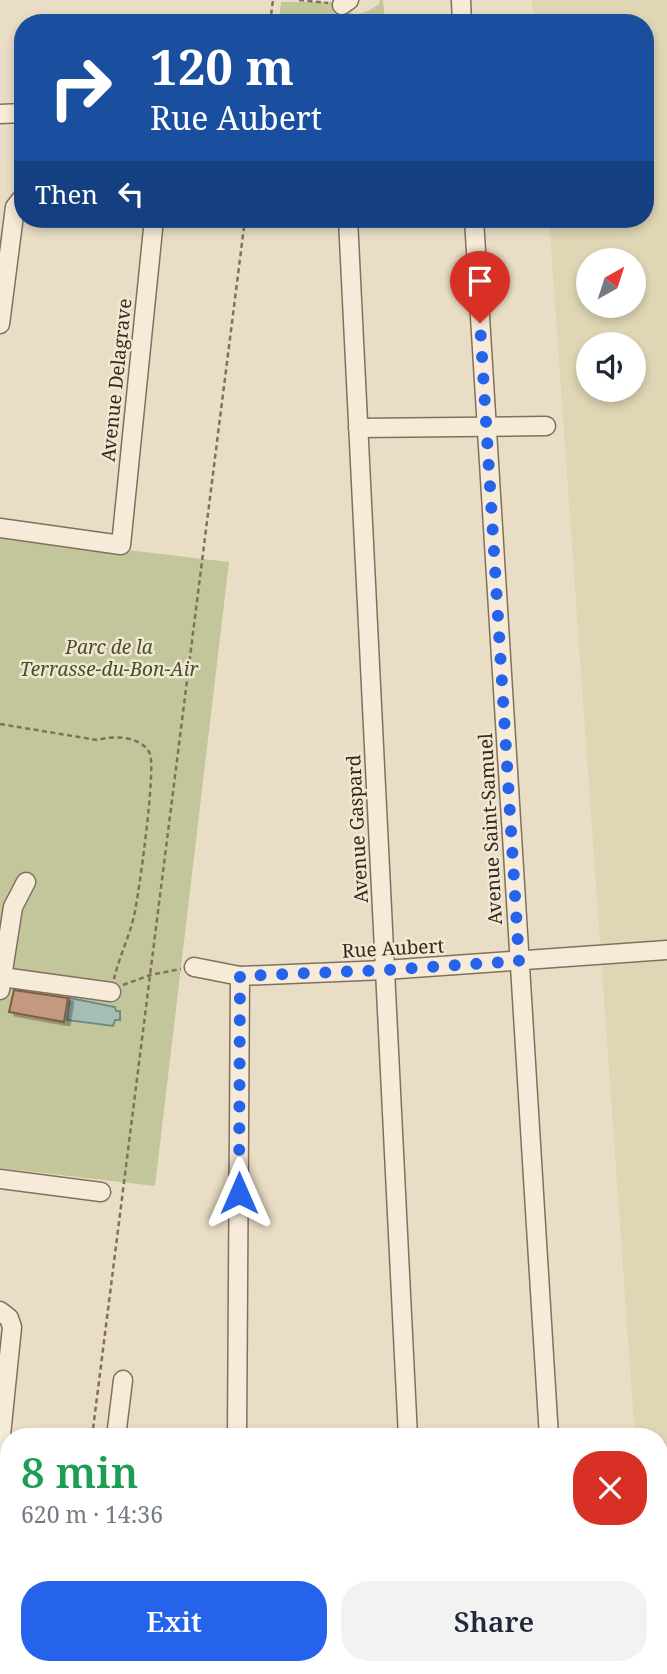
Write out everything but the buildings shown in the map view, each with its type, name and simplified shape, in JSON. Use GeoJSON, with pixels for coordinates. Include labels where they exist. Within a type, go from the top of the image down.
{"type":"FeatureCollection","features":[{"type":"Feature","properties":{"kind":"street"},"geometry":{"type":"LineString","coordinates":[[0,324],[14,215]]}},
{"type":"Feature","properties":{"kind":"street","name":"Avenue Delagrave"},"geometry":{"type":"LineString","coordinates":[[0,528],[121,545],[153,228]]}},
{"type":"Feature","properties":{"kind":"street","name":"Avenue Gaspard"},"geometry":{"type":"LineString","coordinates":[[348,228],[408,1428]]}},
{"type":"Feature","properties":{"kind":"street","name":"Avenue Saint-Samuel"},"geometry":{"type":"LineString","coordinates":[[475,228],[548,1428]]}},
{"type":"Feature","properties":{"kind":"street"},"geometry":{"type":"LineString","coordinates":[[358,428],[546,426]]}},
{"type":"Feature","properties":{"kind":"street"},"geometry":{"type":"LineString","coordinates":[[26,882],[13,907],[1,984],[111,992]]}},
{"type":"Feature","properties":{"kind":"street","name":"Rue Aubert"},"geometry":{"type":"LineString","coordinates":[[194,967],[240,976],[385,970],[667,950]]}},
{"type":"Feature","properties":{"kind":"street"},"geometry":{"type":"LineString","coordinates":[[237,1428],[240,976]]}},
{"type":"Feature","properties":{"kind":"street"},"geometry":{"type":"LineString","coordinates":[[0,1179],[101,1192]]}},
{"type":"Feature","properties":{"kind":"street"},"geometry":{"type":"LineString","coordinates":[[0,1311],[9,1318],[12,1327],[2,1428]]}},
{"type":"Feature","properties":{"kind":"street"},"geometry":{"type":"LineString","coordinates":[[117,1428],[123,1380]]}},
{"type":"Feature","properties":{"kind":"path"},"geometry":{"type":"LineString","coordinates":[[299,0],[345,3]]}},
{"type":"Feature","properties":{"kind":"path"},"geometry":{"type":"LineString","coordinates":[[93,1428],[120,1196],[244,228]]}},
{"type":"Feature","properties":{"kind":"path"},"geometry":{"type":"LineString","coordinates":[[0,724],[97,740],[107,737],[137,740],[150,756],[147,820],[134,917],[111,992]]}},
{"type":"Feature","properties":{"kind":"path"},"geometry":{"type":"LineString","coordinates":[[111,992],[128,982],[150,975],[194,967]]}},
{"type":"Feature","properties":{"kind":"shaded area"},"geometry":{"type":"Polygon","coordinates":[[[532,0],[667,0],[667,1428],[634,1428],[550,228],[654,228],[654,14],[533,14],[532,0]]]}},
{"type":"Feature","properties":{"kind":"green space"},"geometry":{"type":"Polygon","coordinates":[[[380,0],[383,0],[384,14],[357,14],[372,8],[379,4],[380,0]]]}},
{"type":"Feature","properties":{"kind":"green space"},"geometry":{"type":"Polygon","coordinates":[[[281,2],[335,2],[357,14],[280,14],[281,2]]]}},
{"type":"Feature","properties":{"kind":"green space","name":"Parc de la Terrasse-du-Bon-Air"},"geometry":{"type":"Polygon","coordinates":[[[0,535],[229,562],[155,1186],[0,1168],[0,535]]]}},
{"type":"Feature","properties":{"kind":"water"},"geometry":{"type":"Polygon","coordinates":[[[70,998],[115,1007],[116,1011],[120,1011],[120,1020],[115,1020],[113,1026],[67,1020],[70,998]]]}},
{"type":"Feature","properties":{"kind":"route"},"geometry":{"type":"LineString","coordinates":[[239,1193],[240,976],[519,961],[480,323]]}}]}
